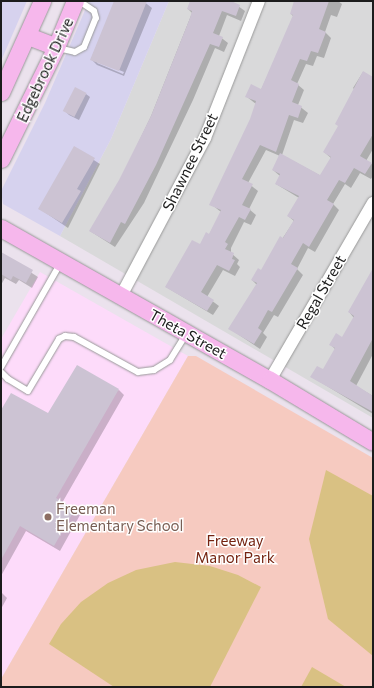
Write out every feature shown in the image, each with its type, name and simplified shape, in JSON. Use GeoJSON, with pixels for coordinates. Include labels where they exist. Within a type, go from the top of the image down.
{"type":"FeatureCollection","features":[{"type":"Feature","properties":{"kind":"street","name":"Edgebrook Drive"},"geometry":{"type":"LineString","coordinates":[[1,92],[28,36],[42,1]]}},
{"type":"Feature","properties":{"kind":"street","name":"Edgebrook Drive"},"geometry":{"type":"LineString","coordinates":[[1,159],[56,47],[75,1]]}},
{"type":"Feature","properties":{"kind":"street","name":"Shawnee Street"},"geometry":{"type":"LineString","coordinates":[[121,296],[205,138],[259,1]]}},
{"type":"Feature","properties":{"kind":"street"},"geometry":{"type":"LineString","coordinates":[[28,36],[56,47]]}},
{"type":"Feature","properties":{"kind":"street","name":"Regal Street"},"geometry":{"type":"LineString","coordinates":[[270,380],[373,203]]}},
{"type":"Feature","properties":{"kind":"street","name":"Theta Street"},"geometry":{"type":"LineString","coordinates":[[1,228],[270,380],[373,442]]}},
{"type":"Feature","properties":{"kind":"lane"},"geometry":{"type":"LineString","coordinates":[[56,47],[75,52],[84,47],[96,18],[94,11],[79,1]]}},
{"type":"Feature","properties":{"kind":"lane"},"geometry":{"type":"LineString","coordinates":[[1,367],[61,262]]}},
{"type":"Feature","properties":{"kind":"lane"},"geometry":{"type":"LineString","coordinates":[[1,372],[8,379],[28,391],[59,339],[65,336],[74,337],[138,372],[154,370],[170,360],[187,333]]}},
{"type":"Feature","properties":{"kind":"shaded area"},"geometry":{"type":"Polygon","coordinates":[[[1,1],[27,1],[1,61],[1,1]]]}},
{"type":"Feature","properties":{"kind":"shaded area"},"geometry":{"type":"Polygon","coordinates":[[[89,1],[169,1],[111,139],[60,236],[3,204],[1,191],[45,103],[89,1]]]}},
{"type":"Feature","properties":{"kind":"shaded area"},"geometry":{"type":"Polygon","coordinates":[[[169,1],[373,1],[373,418],[60,236],[111,139],[169,1]]]}},
{"type":"Feature","properties":{"kind":"shaded area","name":"Freeman Elementary School"},"geometry":{"type":"Polygon","coordinates":[[[40,272],[188,356],[1,679],[1,339],[40,272]]]}},
{"type":"Feature","properties":{"kind":"shaded area"},"geometry":{"type":"Polygon","coordinates":[[[326,470],[373,496],[373,656],[328,619],[309,539],[326,470]]]}},
{"type":"Feature","properties":{"kind":"shaded area"},"geometry":{"type":"Polygon","coordinates":[[[175,562],[210,566],[238,575],[261,587],[210,687],[114,687],[49,644],[61,624],[81,602],[108,583],[136,570],[175,562]]]}},
{"type":"Feature","properties":{"kind":"shaded area"},"geometry":{"type":"Polygon","coordinates":[[[312,667],[346,687],[301,687],[312,667]]]}},
{"type":"Feature","properties":{"kind":"green space","name":"Freeway Manor Park"},"geometry":{"type":"Polygon","coordinates":[[[188,356],[196,356],[373,458],[373,687],[1,687],[1,679],[188,356]]]}},
{"type":"Feature","properties":{"kind":"building"},"geometry":{"type":"Polygon","coordinates":[[[114,1],[147,1],[119,71],[90,60],[114,1]]]}},
{"type":"Feature","properties":{"kind":"building"},"geometry":{"type":"Polygon","coordinates":[[[190,1],[231,1],[240,5],[236,16],[222,11],[213,33],[223,37],[219,47],[210,44],[156,165],[125,224],[121,222],[110,243],[89,231],[119,180],[151,116],[190,18],[192,11],[187,9],[190,1]]]}},
{"type":"Feature","properties":{"kind":"building"},"geometry":{"type":"Polygon","coordinates":[[[294,1],[329,1],[319,29],[326,32],[318,53],[311,51],[307,61],[300,59],[291,80],[299,84],[292,102],[302,106],[298,118],[289,115],[276,152],[260,145],[242,179],[253,184],[242,205],[251,209],[245,220],[239,217],[225,242],[228,244],[225,249],[234,253],[232,259],[235,260],[229,271],[217,265],[201,292],[214,300],[207,311],[165,287],[192,240],[200,244],[206,232],[209,234],[221,210],[209,205],[250,119],[256,101],[245,97],[251,84],[261,89],[293,15],[290,14],[294,1]]]}},
{"type":"Feature","properties":{"kind":"building"},"geometry":{"type":"Polygon","coordinates":[[[363,71],[373,77],[373,134],[360,156],[372,163],[365,174],[354,168],[345,183],[339,180],[327,200],[334,204],[309,247],[303,243],[291,264],[298,268],[272,312],[268,310],[258,328],[262,331],[254,344],[228,329],[257,283],[251,280],[258,268],[261,270],[280,236],[283,238],[294,220],[287,216],[299,196],[275,184],[280,174],[272,170],[280,153],[320,175],[331,157],[323,152],[338,126],[335,124],[363,71]]]}},
{"type":"Feature","properties":{"kind":"building"},"geometry":{"type":"Polygon","coordinates":[[[75,87],[87,93],[74,117],[63,111],[75,87]]]}},
{"type":"Feature","properties":{"kind":"building"},"geometry":{"type":"Polygon","coordinates":[[[74,146],[95,158],[77,189],[81,191],[62,223],[38,209],[74,146]]]}},
{"type":"Feature","properties":{"kind":"building"},"geometry":{"type":"Polygon","coordinates":[[[1,252],[33,270],[26,283],[13,276],[11,280],[1,274],[1,252]]]}},
{"type":"Feature","properties":{"kind":"building"},"geometry":{"type":"Polygon","coordinates":[[[373,268],[373,338],[350,381],[373,396],[373,412],[310,377],[317,366],[323,369],[335,348],[329,345],[336,333],[342,337],[354,316],[348,312],[373,268]]]}},
{"type":"Feature","properties":{"kind":"building"},"geometry":{"type":"Polygon","coordinates":[[[77,365],[119,389],[56,498],[75,509],[54,546],[20,526],[1,560],[1,410],[11,393],[48,413],[77,365]]]}},
{"type":"Feature","properties":{"kind":"place","name":"Freeman Elementary School"},"geometry":{"type":"Point","coordinates":[48,517]}}]}
